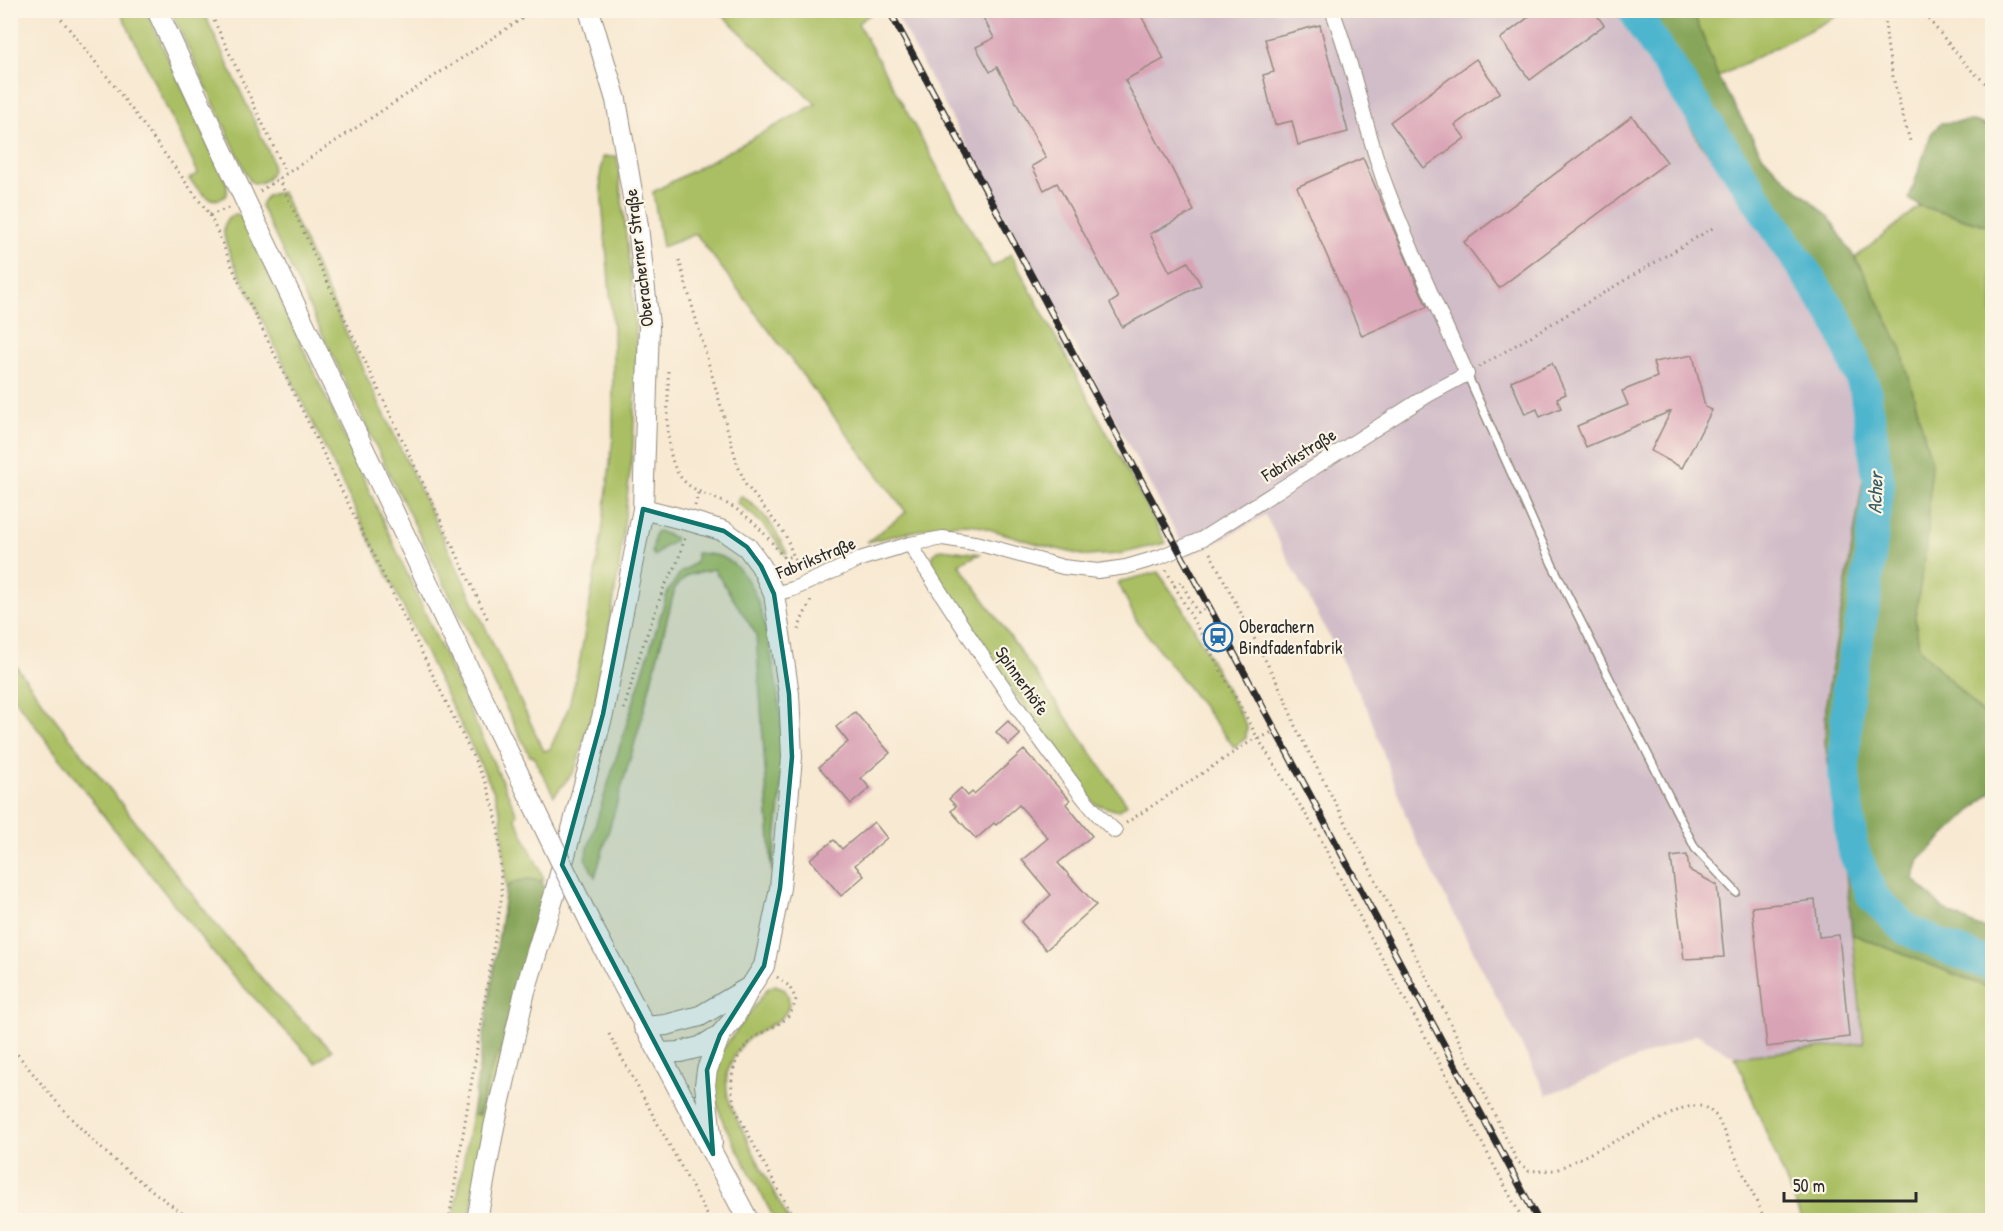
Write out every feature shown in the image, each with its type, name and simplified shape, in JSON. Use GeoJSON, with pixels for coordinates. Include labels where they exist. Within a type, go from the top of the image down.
{"type":"FeatureCollection","features":[{"type":"Feature","properties":{"kind":"main road"},"geometry":{"type":"LineString","coordinates":[[157,10],[246,202],[592,926],[748,1221]]}},
{"type":"Feature","properties":{"kind":"main road","name":"Oberacherner Straße"},"geometry":{"type":"LineString","coordinates":[[477,1221],[494,1126],[525,991],[603,714],[643,509],[648,326],[638,226],[616,100],[589,10]]}},
{"type":"Feature","properties":{"kind":"main road"},"geometry":{"type":"LineString","coordinates":[[643,509],[724,531],[747,547],[760,566],[774,594],[789,694],[792,757],[780,888],[765,966],[751,986],[733,1020],[720,1035],[700,1047],[680,1052],[658,1053]]}},
{"type":"Feature","properties":{"kind":"main road"},"geometry":{"type":"LineString","coordinates":[[644,1027],[666,1025],[700,1016],[751,986]]}},
{"type":"Feature","properties":{"kind":"main road"},"geometry":{"type":"LineString","coordinates":[[713,1154],[705,1085],[707,1070],[720,1035]]}},
{"type":"Feature","properties":{"kind":"street"},"geometry":{"type":"LineString","coordinates":[[1332,10],[1341,32],[1384,182],[1467,374]]}},
{"type":"Feature","properties":{"kind":"street","name":"Fabrikstraße"},"geometry":{"type":"LineString","coordinates":[[774,594],[793,589],[863,558],[910,544],[943,538],[980,544],[1063,567],[1098,571],[1126,567],[1160,557],[1202,539],[1428,395],[1467,374]]}},
{"type":"Feature","properties":{"kind":"street","name":"Spinnerhöfe"},"geometry":{"type":"LineString","coordinates":[[910,544],[951,611],[1034,731],[1082,797],[1115,831]]}},
{"type":"Feature","properties":{"kind":"lane"},"geometry":{"type":"LineString","coordinates":[[1467,374],[1552,564],[1695,848],[1736,892]]}},
{"type":"Feature","properties":{"kind":"path"},"geometry":{"type":"LineString","coordinates":[[54,10],[116,88],[210,215],[242,290],[486,783],[495,811],[501,858],[502,895],[449,1221]]}},
{"type":"Feature","properties":{"kind":"path"},"geometry":{"type":"LineString","coordinates":[[209,10],[286,173]]}},
{"type":"Feature","properties":{"kind":"path"},"geometry":{"type":"LineString","coordinates":[[210,215],[246,202],[278,178],[535,10]]}},
{"type":"Feature","properties":{"kind":"path"},"geometry":{"type":"LineString","coordinates":[[1885,10],[1885,26],[1893,80],[1911,141]]}},
{"type":"Feature","properties":{"kind":"path"},"geometry":{"type":"LineString","coordinates":[[1921,10],[1968,67],[1992,89]]}},
{"type":"Feature","properties":{"kind":"path"},"geometry":{"type":"LineString","coordinates":[[278,178],[488,620]]}},
{"type":"Feature","properties":{"kind":"path"},"geometry":{"type":"LineString","coordinates":[[1467,374],[1716,226]]}},
{"type":"Feature","properties":{"kind":"path"},"geometry":{"type":"LineString","coordinates":[[679,260],[738,466],[746,485],[784,534],[793,556],[784,558],[757,524],[738,510],[723,501],[699,493]]}},
{"type":"Feature","properties":{"kind":"path"},"geometry":{"type":"LineString","coordinates":[[1202,539],[1286,700],[1296,726],[1447,1016],[1517,1161],[1529,1171],[1556,1170],[1683,1108],[1698,1104],[1708,1107],[1717,1117],[1765,1221]]}},
{"type":"Feature","properties":{"kind":"path"},"geometry":{"type":"LineString","coordinates":[[1160,557],[1258,738],[1318,834],[1367,932],[1523,1221]]}},
{"type":"Feature","properties":{"kind":"path"},"geometry":{"type":"LineString","coordinates":[[1174,586],[1181,582],[1197,612],[1205,608]]}},
{"type":"Feature","properties":{"kind":"path"},"geometry":{"type":"LineString","coordinates":[[1115,831],[1258,738],[1272,732]]}},
{"type":"Feature","properties":{"kind":"path"},"geometry":{"type":"LineString","coordinates":[[765,966],[789,986],[796,999],[794,1011],[782,1022],[754,1038],[740,1054],[732,1076],[732,1094],[742,1123],[795,1221]]}},
{"type":"Feature","properties":{"kind":"path"},"geometry":{"type":"LineString","coordinates":[[609,1034],[710,1221]]}},
{"type":"Feature","properties":{"kind":"path"},"geometry":{"type":"LineString","coordinates":[[10,1045],[46,1089],[100,1147],[192,1221]]}},
{"type":"Feature","properties":{"kind":"highlighted area"},"geometry":{"type":"Polygon","coordinates":[[[643,509],[724,531],[747,547],[761,566],[774,594],[789,694],[792,757],[780,888],[764,966],[720,1035],[707,1070],[713,1154],[562,865],[603,714],[643,509]]]}},
{"type":"Feature","properties":{"kind":"shaded area"},"geometry":{"type":"Polygon","coordinates":[[[894,11],[1624,11],[1630,17],[1698,140],[1754,211],[1829,331],[1854,399],[1864,474],[1826,703],[1825,743],[1846,873],[1864,1043],[1735,1057],[1697,1034],[1547,1095],[1412,832],[1367,708],[1265,515],[1212,545],[1188,555],[894,11]]]}},
{"type":"Feature","properties":{"kind":"green space"},"geometry":{"type":"Polygon","coordinates":[[[120,11],[146,11],[227,184],[227,195],[221,199],[211,199],[206,196],[189,179],[198,173],[120,11]]]}},
{"type":"Feature","properties":{"kind":"green space"},"geometry":{"type":"Polygon","coordinates":[[[171,11],[203,11],[270,155],[272,170],[269,177],[263,181],[253,183],[250,181],[171,11]]]}},
{"type":"Feature","properties":{"kind":"green space"},"geometry":{"type":"Polygon","coordinates":[[[718,11],[875,11],[858,23],[992,267],[1011,254],[1166,543],[1119,554],[1086,556],[972,524],[940,525],[867,542],[906,512],[696,234],[662,247],[653,192],[816,104],[718,11]]]}},
{"type":"Feature","properties":{"kind":"green space"},"geometry":{"type":"Polygon","coordinates":[[[1644,11],[1693,11],[1718,77],[1763,156],[1829,217],[1866,276],[1901,348],[1931,460],[1928,533],[1915,618],[1919,648],[1992,723],[1992,791],[1919,860],[1913,878],[1944,910],[1992,931],[1992,989],[1852,934],[1846,873],[1825,743],[1826,703],[1864,474],[1854,399],[1829,331],[1754,211],[1698,140],[1630,17],[1644,11]]]}},
{"type":"Feature","properties":{"kind":"green space"},"geometry":{"type":"Polygon","coordinates":[[[1693,11],[1847,11],[1718,77],[1693,11]]]}},
{"type":"Feature","properties":{"kind":"green space"},"geometry":{"type":"Polygon","coordinates":[[[1973,121],[1992,127],[1992,227],[1920,206],[1909,199],[1931,134],[1941,123],[1973,121]]]}},
{"type":"Feature","properties":{"kind":"green space"},"geometry":{"type":"Polygon","coordinates":[[[617,156],[637,345],[633,446],[619,568],[597,699],[575,770],[554,796],[533,756],[530,756],[385,465],[261,206],[267,197],[282,192],[362,367],[544,751],[550,749],[569,706],[580,659],[602,533],[613,437],[613,327],[600,177],[603,157],[617,156]]]}},
{"type":"Feature","properties":{"kind":"green space"},"geometry":{"type":"Polygon","coordinates":[[[1920,206],[1992,227],[1992,723],[1919,648],[1915,618],[1928,533],[1866,276],[1855,258],[1920,206]]]}},
{"type":"Feature","properties":{"kind":"green space"},"geometry":{"type":"Polygon","coordinates":[[[236,214],[242,217],[357,464],[517,814],[515,817],[544,879],[542,881],[523,880],[506,888],[501,814],[493,790],[226,245],[224,226],[228,219],[236,214]]]}},
{"type":"Feature","properties":{"kind":"green space"},"geometry":{"type":"Polygon","coordinates":[[[741,496],[768,521],[787,553],[784,554],[764,526],[737,503],[741,496]]]}},
{"type":"Feature","properties":{"kind":"green space"},"geometry":{"type":"Polygon","coordinates":[[[658,531],[675,538],[675,541],[655,556],[652,553],[655,533],[658,531]]]}},
{"type":"Feature","properties":{"kind":"green space"},"geometry":{"type":"Polygon","coordinates":[[[942,549],[980,554],[959,564],[1127,804],[1118,811],[1095,804],[976,638],[937,574],[932,558],[942,549]]]}},
{"type":"Feature","properties":{"kind":"green space"},"geometry":{"type":"Polygon","coordinates":[[[696,553],[723,557],[740,570],[757,599],[764,622],[777,689],[783,751],[772,872],[756,634],[714,569],[688,575],[675,588],[640,725],[595,877],[585,858],[668,591],[680,573],[696,562],[696,553]]]}},
{"type":"Feature","properties":{"kind":"green space"},"geometry":{"type":"Polygon","coordinates":[[[1158,572],[1183,608],[1247,727],[1246,738],[1234,747],[1136,620],[1118,582],[1158,572]]]}},
{"type":"Feature","properties":{"kind":"green space"},"geometry":{"type":"Polygon","coordinates":[[[10,658],[209,916],[275,994],[332,1050],[316,1063],[223,965],[117,833],[11,694],[10,658]]]}},
{"type":"Feature","properties":{"kind":"green space"},"geometry":{"type":"Polygon","coordinates":[[[528,879],[542,881],[545,892],[504,1045],[493,1063],[478,1115],[472,1114],[506,888],[514,882],[528,879]]]}},
{"type":"Feature","properties":{"kind":"green space"},"geometry":{"type":"Polygon","coordinates":[[[1852,934],[1992,989],[1992,1220],[1802,1220],[1735,1057],[1864,1043],[1852,934]]]}},
{"type":"Feature","properties":{"kind":"green space"},"geometry":{"type":"Polygon","coordinates":[[[775,985],[787,994],[789,1004],[787,1011],[776,1022],[748,1039],[740,1047],[729,1069],[727,1089],[735,1116],[789,1220],[775,1220],[723,1122],[716,1100],[714,1082],[722,1050],[768,988],[775,985]]]}},
{"type":"Feature","properties":{"kind":"green space"},"geometry":{"type":"Polygon","coordinates":[[[504,1045],[469,1220],[453,1220],[472,1114],[479,1115],[493,1063],[504,1045]]]}},
{"type":"Feature","properties":{"kind":"building"},"geometry":{"type":"Polygon","coordinates":[[[979,10],[1138,10],[1164,59],[1125,80],[1194,211],[1150,234],[1170,272],[1188,262],[1201,285],[1122,327],[1110,303],[1118,298],[1057,183],[1044,190],[1032,166],[1046,158],[997,67],[990,72],[976,47],[994,38],[979,10]]]}},
{"type":"Feature","properties":{"kind":"building"},"geometry":{"type":"Polygon","coordinates":[[[1538,10],[1593,10],[1604,25],[1530,80],[1500,39],[1538,10]]]}},
{"type":"Feature","properties":{"kind":"building"},"geometry":{"type":"Polygon","coordinates":[[[1320,25],[1348,132],[1298,145],[1292,121],[1275,125],[1263,75],[1274,72],[1265,39],[1320,25]]]}},
{"type":"Feature","properties":{"kind":"building"},"geometry":{"type":"Polygon","coordinates":[[[1476,59],[1500,92],[1455,125],[1465,138],[1424,168],[1390,122],[1476,59]]]}},
{"type":"Feature","properties":{"kind":"building"},"geometry":{"type":"Polygon","coordinates":[[[1632,116],[1667,162],[1499,288],[1464,242],[1632,116]]]}},
{"type":"Feature","properties":{"kind":"building"},"geometry":{"type":"Polygon","coordinates":[[[1363,158],[1427,307],[1362,336],[1297,187],[1363,158]]]}},
{"type":"Feature","properties":{"kind":"building"},"geometry":{"type":"Polygon","coordinates":[[[1693,355],[1705,407],[1712,410],[1682,468],[1651,451],[1671,411],[1586,447],[1577,426],[1628,405],[1622,391],[1657,377],[1653,362],[1693,355]]]}},
{"type":"Feature","properties":{"kind":"building"},"geometry":{"type":"Polygon","coordinates":[[[1552,363],[1566,394],[1557,398],[1561,408],[1540,417],[1537,409],[1525,414],[1511,381],[1552,363]]]}},
{"type":"Feature","properties":{"kind":"building"},"geometry":{"type":"Polygon","coordinates":[[[855,712],[890,753],[861,778],[870,788],[851,804],[819,767],[848,742],[836,727],[855,712]]]}},
{"type":"Feature","properties":{"kind":"building"},"geometry":{"type":"Polygon","coordinates":[[[1008,721],[1020,735],[1009,745],[996,732],[1008,721]]]}},
{"type":"Feature","properties":{"kind":"building"},"geometry":{"type":"Polygon","coordinates":[[[1024,750],[1070,800],[1066,804],[1092,836],[1058,863],[1096,905],[1046,950],[1021,922],[1051,895],[1022,860],[1048,838],[1019,805],[976,839],[951,811],[956,806],[949,799],[961,788],[968,796],[972,792],[974,794],[1024,750]]]}},
{"type":"Feature","properties":{"kind":"building"},"geometry":{"type":"Polygon","coordinates":[[[874,822],[887,838],[855,865],[864,876],[841,896],[810,859],[834,840],[842,849],[874,822]]]}},
{"type":"Feature","properties":{"kind":"building"},"geometry":{"type":"Polygon","coordinates":[[[1687,855],[1689,870],[1717,885],[1724,957],[1684,959],[1671,857],[1687,855]]]}},
{"type":"Feature","properties":{"kind":"building"},"geometry":{"type":"Polygon","coordinates":[[[1815,900],[1819,937],[1839,935],[1849,1037],[1767,1047],[1752,907],[1815,900]]]}},
{"type":"Feature","properties":{"kind":"waterway","name":"Acher"},"geometry":{"type":"LineString","coordinates":[[1634,10],[1839,323],[1865,389],[1879,483],[1865,601],[1848,688],[1844,773],[1852,847],[1873,897],[1906,929],[1949,949],[1992,965]]}},
{"type":"Feature","properties":{"kind":"railway"},"geometry":{"type":"LineString","coordinates":[[889,10],[1538,1220]]}},
{"type":"Feature","properties":{"kind":"place","name":"Oberachern Bindfadenfabrik"},"geometry":{"type":"Point","coordinates":[1218,637]}}]}
